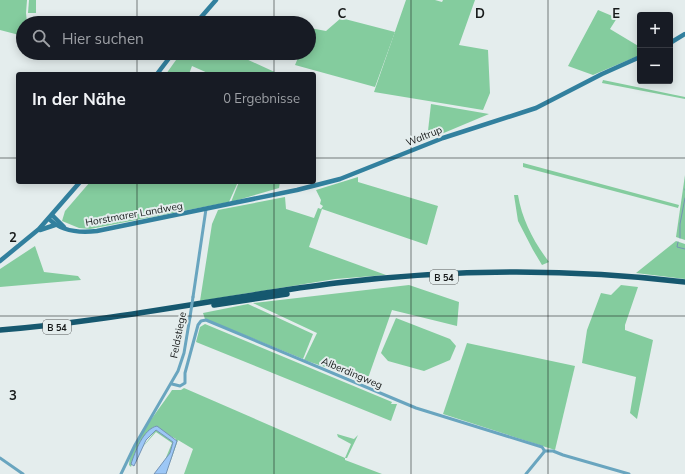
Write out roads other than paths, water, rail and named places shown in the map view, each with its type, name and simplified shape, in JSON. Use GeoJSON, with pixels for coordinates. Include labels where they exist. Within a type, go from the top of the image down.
{"type":"FeatureCollection","features":[{"type":"Feature","properties":{"kind":"highway","name":"B 54"},"geometry":{"type":"LineString","coordinates":[[0,331],[87,321],[269,292],[408,276],[540,272],[608,275],[685,282]]}},
{"type":"Feature","properties":{"kind":"highway","name":"B 54"},"geometry":{"type":"LineString","coordinates":[[0,331],[98,322],[336,287],[424,279],[492,276],[554,276],[618,279],[685,286]]}},
{"type":"Feature","properties":{"kind":"main road"},"geometry":{"type":"LineString","coordinates":[[202,16],[216,0]]}},
{"type":"Feature","properties":{"kind":"main road"},"geometry":{"type":"LineString","coordinates":[[673,41],[685,34]]}},
{"type":"Feature","properties":{"kind":"main road","name":"Waltrup"},"geometry":{"type":"LineString","coordinates":[[206,209],[297,190],[348,176],[443,138],[536,108],[637,58]]}},
{"type":"Feature","properties":{"kind":"main road"},"geometry":{"type":"LineString","coordinates":[[159,72],[168,60]]}},
{"type":"Feature","properties":{"kind":"main road"},"geometry":{"type":"LineString","coordinates":[[34,234],[78,184]]}},
{"type":"Feature","properties":{"kind":"main road","name":"Horstmarer Landweg"},"geometry":{"type":"LineString","coordinates":[[50,217],[55,225],[83,232],[97,231],[206,209]]}},
{"type":"Feature","properties":{"kind":"main road"},"geometry":{"type":"LineString","coordinates":[[50,217],[66,228]]}},
{"type":"Feature","properties":{"kind":"main road"},"geometry":{"type":"LineString","coordinates":[[0,261],[34,234],[46,227],[55,225]]}},
{"type":"Feature","properties":{"kind":"street","name":"Feldstiege"},"geometry":{"type":"LineString","coordinates":[[121,474],[135,445],[172,384],[183,358],[206,209]]}},
{"type":"Feature","properties":{"kind":"street","name":"Alberdingweg"},"geometry":{"type":"LineString","coordinates":[[172,384],[179,386],[185,383],[185,373],[198,325],[204,320],[416,408],[540,447],[545,451]]}},
{"type":"Feature","properties":{"kind":"street"},"geometry":{"type":"LineString","coordinates":[[526,474],[545,451],[553,451],[629,474]]}},
{"type":"Feature","properties":{"kind":"street"},"geometry":{"type":"LineString","coordinates":[[0,458],[22,474]]}},
{"type":"Feature","properties":{"kind":"water"},"geometry":{"type":"Polygon","coordinates":[[[157,426],[177,441],[166,474],[154,474],[170,453],[173,442],[156,430],[146,440],[134,466],[131,464],[137,447],[144,436],[152,428],[157,426]]]}},
{"type":"Feature","properties":{"kind":"waterway"},"geometry":{"type":"LineString","coordinates":[[680,238],[680,224],[685,198]]}},
{"type":"Feature","properties":{"kind":"waterway"},"geometry":{"type":"LineString","coordinates":[[678,242],[677,247],[685,249]]}}]}
